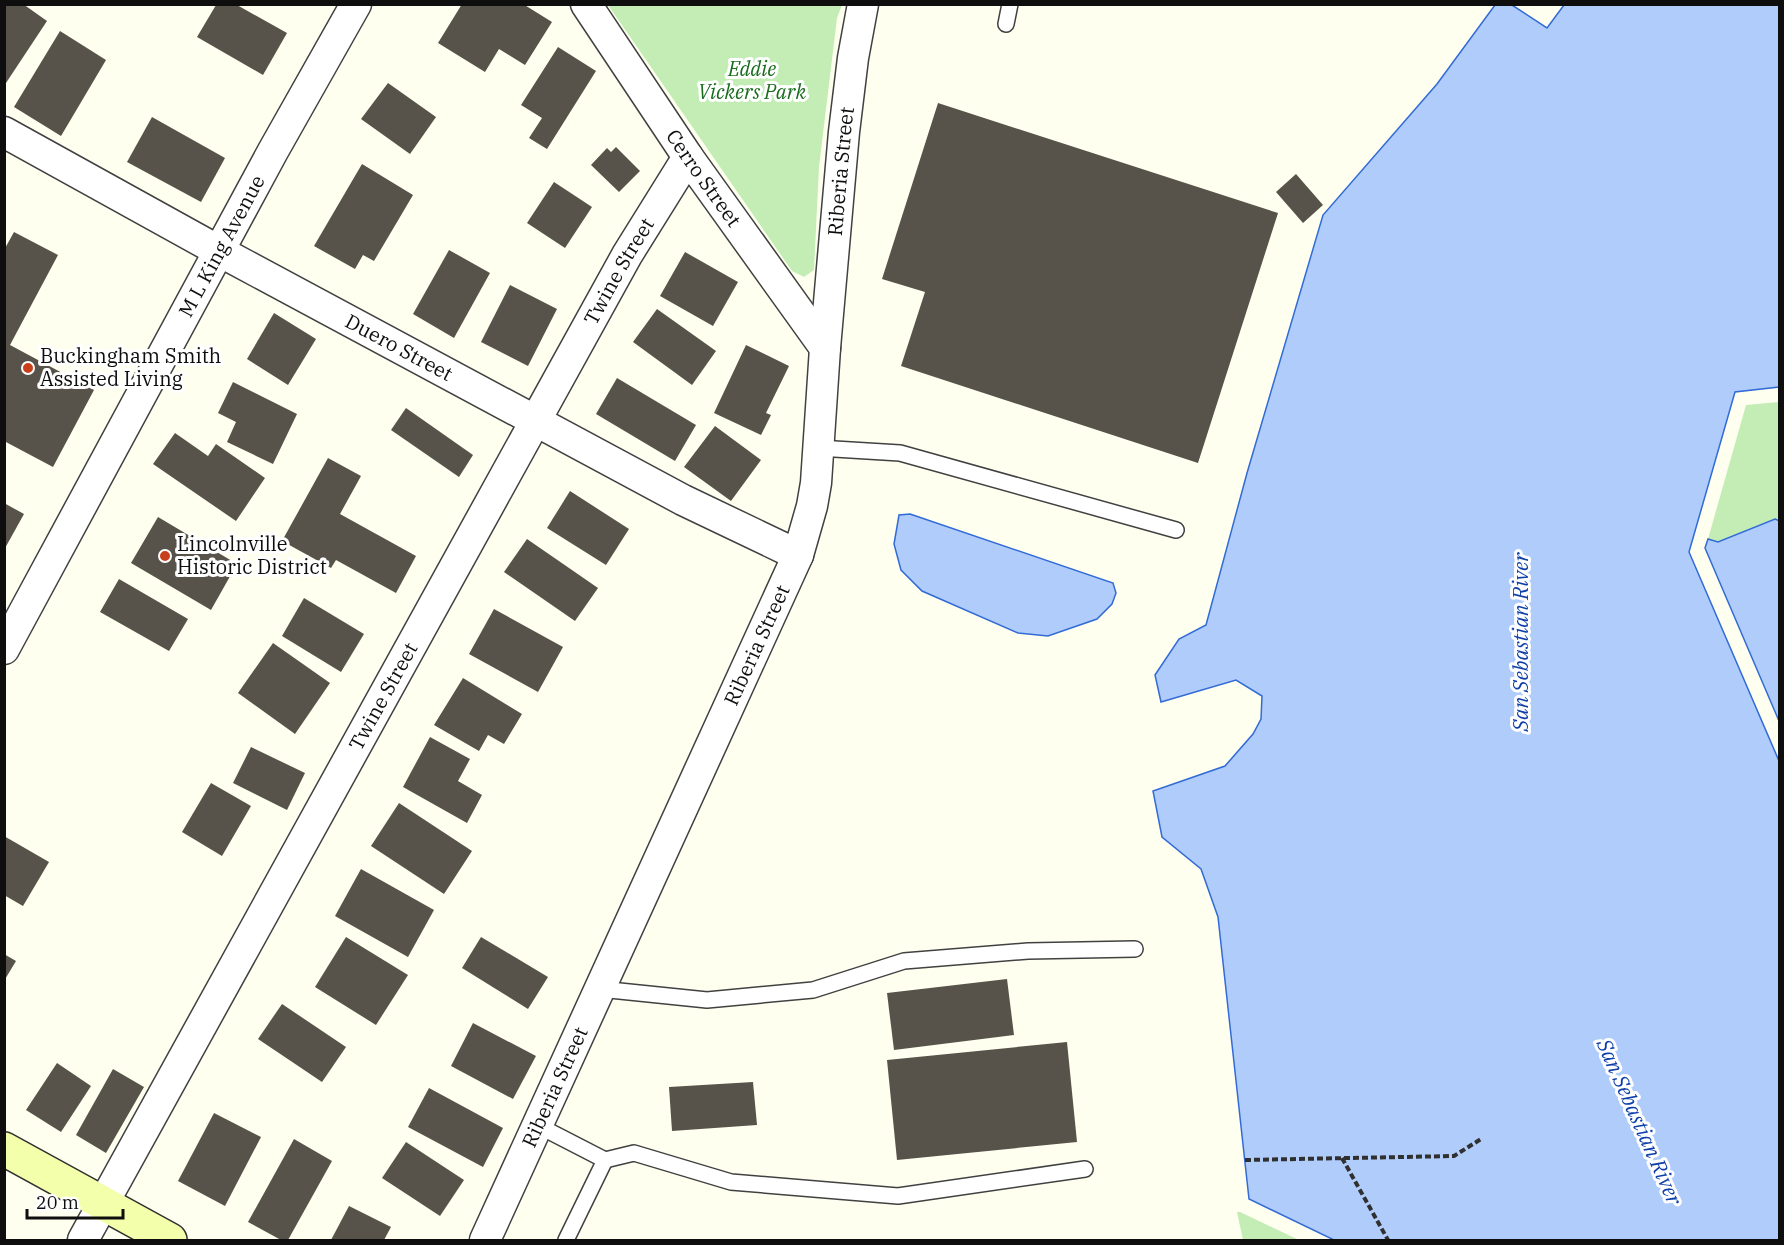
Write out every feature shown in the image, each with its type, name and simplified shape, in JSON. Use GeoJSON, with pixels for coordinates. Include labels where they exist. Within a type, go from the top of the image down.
{"type":"FeatureCollection","features":[{"type":"Feature","properties":{"kind":"street","name":"M L King Avenue"},"geometry":{"type":"LineString","coordinates":[[4,649],[219,251],[356,4]]}},
{"type":"Feature","properties":{"kind":"street","name":"Cerro Street"},"geometry":{"type":"LineString","coordinates":[[586,4],[688,157],[825,348]]}},
{"type":"Feature","properties":{"kind":"street","name":"Riberia Street"},"geometry":{"type":"LineString","coordinates":[[484,1240],[798,555],[812,506],[844,132],[853,58],[863,4]]}},
{"type":"Feature","properties":{"kind":"street","name":"Duero Street"},"geometry":{"type":"LineString","coordinates":[[4,132],[219,251],[536,419],[683,500],[798,555]]}},
{"type":"Feature","properties":{"kind":"street","name":"Twine Street"},"geometry":{"type":"LineString","coordinates":[[83,1240],[627,255],[688,157]]}},
{"type":"Feature","properties":{"kind":"street"},"geometry":{"type":"LineString","coordinates":[[4,1149],[170,1240]]}},
{"type":"Feature","properties":{"kind":"lane"},"geometry":{"type":"LineString","coordinates":[[1006,24],[1010,4]]}},
{"type":"Feature","properties":{"kind":"lane"},"geometry":{"type":"LineString","coordinates":[[818,448],[900,453],[1176,530]]}},
{"type":"Feature","properties":{"kind":"lane"},"geometry":{"type":"LineString","coordinates":[[600,988],[707,1000],[813,990],[904,961],[1028,951],[1135,949]]}},
{"type":"Feature","properties":{"kind":"lane"},"geometry":{"type":"LineString","coordinates":[[537,1125],[605,1160],[634,1153],[731,1182],[898,1196],[1085,1169]]}},
{"type":"Feature","properties":{"kind":"lane"},"geometry":{"type":"LineString","coordinates":[[566,1240],[605,1160]]}},
{"type":"Feature","properties":{"kind":"path"},"geometry":{"type":"LineString","coordinates":[[1245,1160],[1454,1156],[1481,1139]]}},
{"type":"Feature","properties":{"kind":"path"},"geometry":{"type":"LineString","coordinates":[[1342,1158],[1388,1240]]}},
{"type":"Feature","properties":{"kind":"green space","name":"Eddie Vickers Park"},"geometry":{"type":"Polygon","coordinates":[[[608,5],[842,5],[837,18],[819,167],[814,270],[804,277],[792,271],[608,5]]]}},
{"type":"Feature","properties":{"kind":"green space"},"geometry":{"type":"Polygon","coordinates":[[[1779,402],[1779,521],[1775,519],[1718,542],[1708,539],[1746,405],[1779,402]]]}},
{"type":"Feature","properties":{"kind":"green space"},"geometry":{"type":"Polygon","coordinates":[[[1237,1212],[1240,1212],[1299,1240],[1243,1240],[1237,1212]]]}},
{"type":"Feature","properties":{"kind":"water","name":"San Sebastian River"},"geometry":{"type":"Polygon","coordinates":[[[1495,5],[1512,5],[1547,28],[1564,5],[1779,5],[1779,387],[1735,392],[1689,552],[1779,761],[1779,1240],[1334,1240],[1249,1199],[1218,917],[1201,869],[1162,837],[1153,791],[1225,766],[1253,734],[1261,719],[1262,696],[1236,680],[1161,702],[1155,675],[1179,639],[1206,625],[1247,473],[1323,215],[1437,84],[1495,5]]]}},
{"type":"Feature","properties":{"kind":"water"},"geometry":{"type":"Polygon","coordinates":[[[910,514],[1113,583],[1116,593],[1112,604],[1097,619],[1048,636],[1018,633],[922,591],[901,570],[894,544],[899,515],[910,514]]]}},
{"type":"Feature","properties":{"kind":"water"},"geometry":{"type":"Polygon","coordinates":[[[1775,519],[1780,521],[1779,721],[1705,548],[1708,539],[1718,542],[1775,519]]]}},
{"type":"Feature","properties":{"kind":"building"},"geometry":{"type":"Polygon","coordinates":[[[4,4],[23,4],[47,21],[4,86],[4,4]]]}},
{"type":"Feature","properties":{"kind":"building"},"geometry":{"type":"Polygon","coordinates":[[[462,4],[523,4],[552,22],[525,65],[499,49],[485,72],[438,43],[462,4]]]}},
{"type":"Feature","properties":{"kind":"building"},"geometry":{"type":"Polygon","coordinates":[[[216,5],[237,5],[287,33],[263,75],[197,37],[216,5]]]}},
{"type":"Feature","properties":{"kind":"building"},"geometry":{"type":"Polygon","coordinates":[[[60,31],[106,60],[61,136],[14,107],[60,31]]]}},
{"type":"Feature","properties":{"kind":"building"},"geometry":{"type":"Polygon","coordinates":[[[558,47],[596,71],[547,149],[529,138],[542,118],[521,105],[558,47]]]}},
{"type":"Feature","properties":{"kind":"building"},"geometry":{"type":"Polygon","coordinates":[[[388,83],[436,117],[410,154],[361,119],[388,83]]]}},
{"type":"Feature","properties":{"kind":"building"},"geometry":{"type":"Polygon","coordinates":[[[938,103],[1278,213],[1198,463],[901,366],[925,292],[882,279],[938,103]]]}},
{"type":"Feature","properties":{"kind":"building"},"geometry":{"type":"Polygon","coordinates":[[[152,117],[225,158],[201,202],[127,162],[152,117]]]}},
{"type":"Feature","properties":{"kind":"building"},"geometry":{"type":"Polygon","coordinates":[[[616,147],[640,171],[619,192],[591,165],[607,148],[611,152],[616,147]]]}},
{"type":"Feature","properties":{"kind":"building"},"geometry":{"type":"Polygon","coordinates":[[[362,164],[413,195],[374,261],[363,255],[355,269],[314,246],[362,164]]]}},
{"type":"Feature","properties":{"kind":"building"},"geometry":{"type":"Polygon","coordinates":[[[1296,174],[1323,205],[1303,223],[1276,192],[1296,174]]]}},
{"type":"Feature","properties":{"kind":"building"},"geometry":{"type":"Polygon","coordinates":[[[554,182],[592,207],[565,248],[527,223],[554,182]]]}},
{"type":"Feature","properties":{"kind":"building","name":"Buckingham Smith Assisted Living"},"geometry":{"type":"Polygon","coordinates":[[[14,232],[58,255],[10,345],[94,390],[53,467],[4,441],[4,250],[14,232]]]}},
{"type":"Feature","properties":{"kind":"building"},"geometry":{"type":"Polygon","coordinates":[[[449,250],[490,273],[454,338],[413,314],[449,250]]]}},
{"type":"Feature","properties":{"kind":"building"},"geometry":{"type":"Polygon","coordinates":[[[685,252],[738,282],[713,326],[660,296],[685,252]]]}},
{"type":"Feature","properties":{"kind":"building"},"geometry":{"type":"Polygon","coordinates":[[[510,285],[557,309],[528,366],[481,342],[510,285]]]}},
{"type":"Feature","properties":{"kind":"building"},"geometry":{"type":"Polygon","coordinates":[[[657,309],[716,351],[692,385],[633,342],[657,309]]]}},
{"type":"Feature","properties":{"kind":"building"},"geometry":{"type":"Polygon","coordinates":[[[274,313],[316,339],[288,385],[247,359],[274,313]]]}},
{"type":"Feature","properties":{"kind":"building"},"geometry":{"type":"Polygon","coordinates":[[[746,345],[789,366],[766,413],[771,415],[761,435],[714,413],[746,345]]]}},
{"type":"Feature","properties":{"kind":"building"},"geometry":{"type":"Polygon","coordinates":[[[617,378],[696,425],[675,461],[596,414],[617,378]]]}},
{"type":"Feature","properties":{"kind":"building"},"geometry":{"type":"Polygon","coordinates":[[[233,382],[297,414],[273,464],[227,442],[236,422],[218,413],[233,382]]]}},
{"type":"Feature","properties":{"kind":"building"},"geometry":{"type":"Polygon","coordinates":[[[406,408],[473,455],[459,477],[391,430],[406,408]]]}},
{"type":"Feature","properties":{"kind":"building"},"geometry":{"type":"Polygon","coordinates":[[[715,426],[761,460],[731,501],[684,467],[715,426]]]}},
{"type":"Feature","properties":{"kind":"building"},"geometry":{"type":"Polygon","coordinates":[[[175,433],[208,456],[216,444],[265,478],[236,521],[153,464],[175,433]]]}},
{"type":"Feature","properties":{"kind":"building"},"geometry":{"type":"Polygon","coordinates":[[[328,458],[361,476],[340,514],[416,556],[396,593],[336,560],[331,568],[282,541],[328,458]]]}},
{"type":"Feature","properties":{"kind":"building"},"geometry":{"type":"Polygon","coordinates":[[[570,491],[629,529],[606,565],[547,528],[570,491]]]}},
{"type":"Feature","properties":{"kind":"building"},"geometry":{"type":"Polygon","coordinates":[[[4,503],[24,514],[4,550],[4,503]]]}},
{"type":"Feature","properties":{"kind":"building"},"geometry":{"type":"Polygon","coordinates":[[[158,517],[237,564],[211,610],[131,563],[158,517]]]}},
{"type":"Feature","properties":{"kind":"building"},"geometry":{"type":"Polygon","coordinates":[[[527,539],[598,588],[575,621],[504,572],[527,539]]]}},
{"type":"Feature","properties":{"kind":"building"},"geometry":{"type":"Polygon","coordinates":[[[119,579],[188,619],[169,651],[100,612],[119,579]]]}},
{"type":"Feature","properties":{"kind":"building"},"geometry":{"type":"Polygon","coordinates":[[[304,598],[364,634],[341,672],[282,636],[304,598]]]}},
{"type":"Feature","properties":{"kind":"building"},"geometry":{"type":"Polygon","coordinates":[[[494,609],[563,647],[538,692],[469,654],[494,609]]]}},
{"type":"Feature","properties":{"kind":"building"},"geometry":{"type":"Polygon","coordinates":[[[273,643],[330,683],[295,734],[238,693],[273,643]]]}},
{"type":"Feature","properties":{"kind":"building"},"geometry":{"type":"Polygon","coordinates":[[[463,678],[522,714],[504,744],[488,735],[479,751],[434,725],[463,678]]]}},
{"type":"Feature","properties":{"kind":"building"},"geometry":{"type":"Polygon","coordinates":[[[430,737],[470,759],[458,781],[482,795],[467,823],[403,787],[430,737]]]}},
{"type":"Feature","properties":{"kind":"building"},"geometry":{"type":"Polygon","coordinates":[[[251,747],[305,773],[287,810],[233,783],[251,747]]]}},
{"type":"Feature","properties":{"kind":"building"},"geometry":{"type":"Polygon","coordinates":[[[211,783],[251,806],[222,856],[182,832],[211,783]]]}},
{"type":"Feature","properties":{"kind":"building"},"geometry":{"type":"Polygon","coordinates":[[[399,803],[472,851],[444,894],[371,846],[399,803]]]}},
{"type":"Feature","properties":{"kind":"building"},"geometry":{"type":"Polygon","coordinates":[[[4,836],[49,862],[23,906],[4,895],[4,836]]]}},
{"type":"Feature","properties":{"kind":"building"},"geometry":{"type":"Polygon","coordinates":[[[361,869],[434,910],[408,957],[335,916],[361,869]]]}},
{"type":"Feature","properties":{"kind":"building"},"geometry":{"type":"Polygon","coordinates":[[[346,937],[408,975],[376,1025],[315,987],[346,937]]]}},
{"type":"Feature","properties":{"kind":"building"},"geometry":{"type":"Polygon","coordinates":[[[481,937],[548,977],[528,1009],[462,968],[481,937]]]}},
{"type":"Feature","properties":{"kind":"building"},"geometry":{"type":"Polygon","coordinates":[[[4,954],[16,961],[4,981],[4,954]]]}},
{"type":"Feature","properties":{"kind":"building"},"geometry":{"type":"Polygon","coordinates":[[[1007,979],[1014,1035],[894,1050],[887,993],[1007,979]]]}},
{"type":"Feature","properties":{"kind":"building"},"geometry":{"type":"Polygon","coordinates":[[[282,1004],[346,1047],[322,1082],[258,1039],[282,1004]]]}},
{"type":"Feature","properties":{"kind":"building"},"geometry":{"type":"Polygon","coordinates":[[[473,1023],[536,1056],[513,1099],[451,1066],[473,1023]]]}},
{"type":"Feature","properties":{"kind":"building"},"geometry":{"type":"Polygon","coordinates":[[[1067,1042],[1077,1142],[897,1160],[887,1060],[1067,1042]]]}},
{"type":"Feature","properties":{"kind":"building"},"geometry":{"type":"Polygon","coordinates":[[[57,1063],[91,1086],[61,1132],[26,1110],[57,1063]]]}},
{"type":"Feature","properties":{"kind":"building"},"geometry":{"type":"Polygon","coordinates":[[[113,1069],[144,1087],[106,1153],[76,1135],[113,1069]]]}},
{"type":"Feature","properties":{"kind":"building"},"geometry":{"type":"Polygon","coordinates":[[[753,1082],[757,1125],[672,1131],[669,1087],[753,1082]]]}},
{"type":"Feature","properties":{"kind":"building"},"geometry":{"type":"Polygon","coordinates":[[[429,1088],[503,1128],[483,1167],[408,1127],[429,1088]]]}},
{"type":"Feature","properties":{"kind":"building"},"geometry":{"type":"Polygon","coordinates":[[[214,1113],[261,1137],[225,1206],[178,1181],[214,1113]]]}},
{"type":"Feature","properties":{"kind":"building"},"geometry":{"type":"Polygon","coordinates":[[[294,1139],[332,1161],[288,1240],[281,1240],[248,1222],[294,1139]]]}},
{"type":"Feature","properties":{"kind":"building"},"geometry":{"type":"Polygon","coordinates":[[[406,1142],[464,1180],[440,1216],[382,1178],[406,1142]]]}},
{"type":"Feature","properties":{"kind":"building"},"geometry":{"type":"Polygon","coordinates":[[[349,1206],[391,1227],[384,1240],[331,1240],[349,1206]]]}},
{"type":"Feature","properties":{"kind":"place","name":"Buckingham Smith Assisted Living"},"geometry":{"type":"Point","coordinates":[28,368]}},
{"type":"Feature","properties":{"kind":"place","name":"Lincolnville Historic District"},"geometry":{"type":"Point","coordinates":[165,556]}}]}
